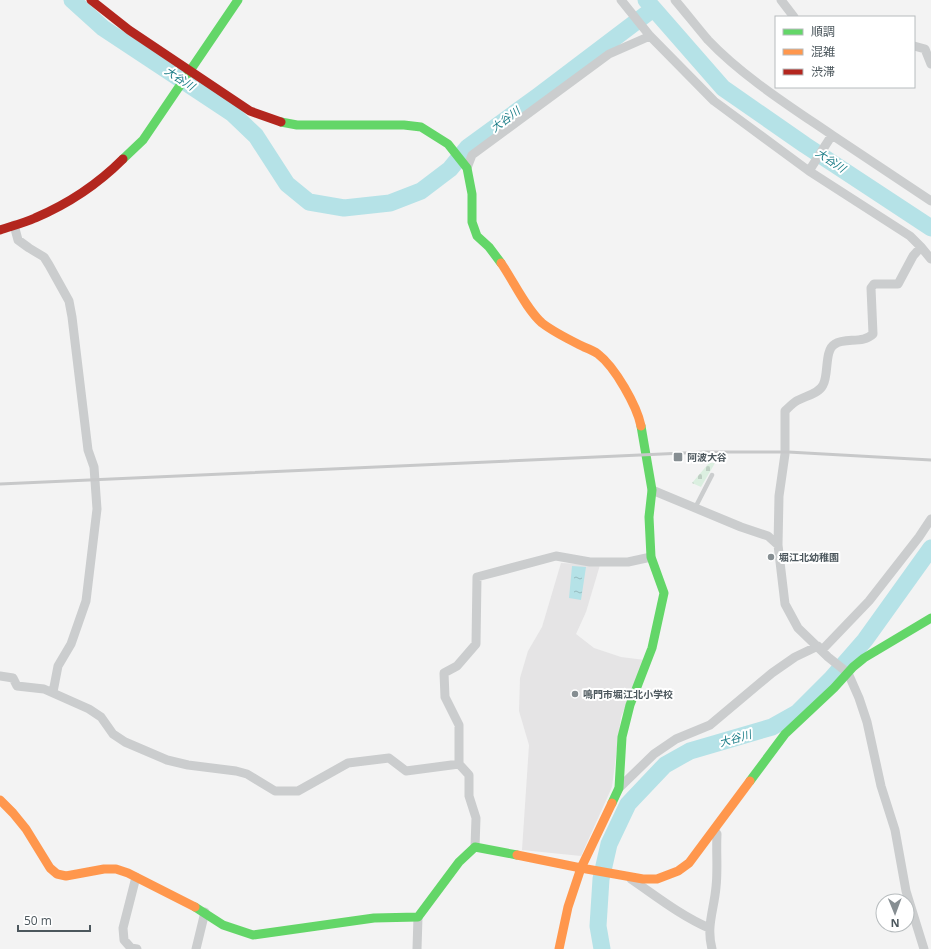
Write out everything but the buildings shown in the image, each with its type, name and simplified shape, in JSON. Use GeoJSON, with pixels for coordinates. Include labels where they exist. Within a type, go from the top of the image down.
{"type":"FeatureCollection","features":[{"type":"Feature","properties":{"kind":"street"},"geometry":{"type":"LineString","coordinates":[[91,0],[187,74],[250,111],[276,121],[297,125],[404,125],[421,127],[448,144],[464,165],[472,194],[472,222],[477,236],[489,247],[502,264],[530,308],[541,322],[556,333],[598,354],[614,372],[629,395],[639,417],[652,490],[649,517],[651,557],[664,593],[652,648],[630,705],[624,730],[619,788],[568,907],[559,949]]}},
{"type":"Feature","properties":{"kind":"street"},"geometry":{"type":"LineString","coordinates":[[0,230],[60,206],[86,190],[114,168],[143,140],[238,0]]}},
{"type":"Feature","properties":{"kind":"street"},"geometry":{"type":"LineString","coordinates":[[621,0],[650,36],[714,100],[810,169],[910,236],[931,259]]}},
{"type":"Feature","properties":{"kind":"street"},"geometry":{"type":"LineString","coordinates":[[675,0],[709,40],[735,64],[782,101],[831,136],[931,201]]}},
{"type":"Feature","properties":{"kind":"street"},"geometry":{"type":"LineString","coordinates":[[782,0],[793,16]]}},
{"type":"Feature","properties":{"kind":"street"},"geometry":{"type":"LineString","coordinates":[[464,165],[472,155],[609,54],[650,36]]}},
{"type":"Feature","properties":{"kind":"street"},"geometry":{"type":"LineString","coordinates":[[915,46],[925,49],[931,64]]}},
{"type":"Feature","properties":{"kind":"street"},"geometry":{"type":"LineString","coordinates":[[810,169],[831,136]]}},
{"type":"Feature","properties":{"kind":"street"},"geometry":{"type":"LineString","coordinates":[[14,225],[18,240],[28,248],[44,257],[69,301],[88,450],[94,467],[97,509],[86,601],[71,644],[58,666],[54,692]]}},
{"type":"Feature","properties":{"kind":"street"},"geometry":{"type":"LineString","coordinates":[[921,247],[913,256],[898,284],[874,284],[871,288],[873,334],[863,339],[836,343],[830,348],[824,384],[816,392],[795,402],[785,411],[785,452],[779,496],[778,545],[785,604],[798,628],[846,672],[859,698],[867,722],[881,786],[895,830],[906,891],[924,949]]}},
{"type":"Feature","properties":{"kind":"street"},"geometry":{"type":"LineString","coordinates":[[652,490],[741,527],[768,536],[778,545]]}},
{"type":"Feature","properties":{"kind":"street"},"geometry":{"type":"LineString","coordinates":[[619,788],[654,754],[676,739],[710,725],[772,673],[796,657],[823,651],[869,601],[919,537],[931,519]]}},
{"type":"Feature","properties":{"kind":"street"},"geometry":{"type":"LineString","coordinates":[[417,949],[418,917],[459,862],[475,847],[476,818],[469,796],[469,775],[459,764],[459,725],[445,697],[444,673],[457,666],[476,644],[476,576],[556,556],[590,562],[628,562],[651,557]]}},
{"type":"Feature","properties":{"kind":"street"},"geometry":{"type":"LineString","coordinates":[[475,847],[643,879],[657,879],[678,871],[689,863],[785,734],[834,688],[846,672],[864,658],[931,618]]}},
{"type":"Feature","properties":{"kind":"street"},"geometry":{"type":"LineString","coordinates":[[0,676],[13,678],[17,686],[44,689],[54,692],[89,709],[101,717],[113,734],[125,742],[167,760],[188,765],[236,771],[247,774],[275,791],[298,791],[348,763],[389,758],[406,771],[459,764]]}},
{"type":"Feature","properties":{"kind":"street"},"geometry":{"type":"LineString","coordinates":[[0,800],[26,829],[50,868],[57,874],[66,876],[104,869],[116,869],[136,877],[205,912],[223,925],[241,932],[253,935],[266,934],[374,918],[418,917]]}},
{"type":"Feature","properties":{"kind":"street"},"geometry":{"type":"LineString","coordinates":[[712,949],[709,938],[709,928],[716,888],[717,834],[714,830]]}},
{"type":"Feature","properties":{"kind":"street"},"geometry":{"type":"LineString","coordinates":[[623,875],[649,890],[657,898],[696,922],[709,928]]}},
{"type":"Feature","properties":{"kind":"street"},"geometry":{"type":"LineString","coordinates":[[136,877],[123,928],[124,940],[131,948],[137,949]]}},
{"type":"Feature","properties":{"kind":"street"},"geometry":{"type":"LineString","coordinates":[[196,949],[205,912]]}},
{"type":"Feature","properties":{"kind":"lane"},"geometry":{"type":"LineString","coordinates":[[695,508],[712,475]]}},
{"type":"Feature","properties":{"kind":"shaded area","name":"鳴門市堀江北小学校"},"geometry":{"type":"Polygon","coordinates":[[[561,563],[600,565],[586,612],[576,634],[594,648],[621,657],[645,660],[621,717],[612,787],[581,856],[522,850],[529,745],[519,711],[520,678],[528,651],[542,627],[561,563]]]}},
{"type":"Feature","properties":{"kind":"green space"},"geometry":{"type":"Polygon","coordinates":[[[709,463],[715,463],[701,487],[692,483],[709,463]]]}},
{"type":"Feature","properties":{"kind":"water"},"geometry":{"type":"Polygon","coordinates":[[[572,566],[586,567],[581,600],[569,598],[572,566]]]}},
{"type":"Feature","properties":{"kind":"waterway","name":"大谷川"},"geometry":{"type":"LineString","coordinates":[[72,0],[103,28],[233,114],[256,136],[287,184],[309,202],[344,208],[390,203],[421,191],[450,169],[468,147],[653,9]]}},
{"type":"Feature","properties":{"kind":"waterway","name":"大谷川"},"geometry":{"type":"LineString","coordinates":[[646,0],[723,88],[805,145],[931,228]]}},
{"type":"Feature","properties":{"kind":"waterway","name":"大谷川"},"geometry":{"type":"LineString","coordinates":[[602,949],[598,926],[601,879],[609,844],[628,804],[665,765],[690,751],[772,727],[797,713],[831,679],[865,640],[931,548]]}},
{"type":"Feature","properties":{"kind":"railway"},"geometry":{"type":"LineString","coordinates":[[0,484],[706,452],[788,452],[931,460]]}},
{"type":"Feature","properties":{"kind":"traffic: fast"},"geometry":{"type":"LineString","coordinates":[[123,159],[143,140],[238,0]]}},
{"type":"Feature","properties":{"kind":"traffic: fast"},"geometry":{"type":"LineString","coordinates":[[281,122],[297,125],[404,125],[421,127],[448,144],[467,168],[472,194],[472,222],[477,236],[489,247],[501,263]]}},
{"type":"Feature","properties":{"kind":"traffic: fast"},"geometry":{"type":"LineString","coordinates":[[612,803],[619,788],[622,737],[630,705],[652,648],[664,593],[651,557],[649,517],[652,490],[641,426]]}},
{"type":"Feature","properties":{"kind":"traffic: fast"},"geometry":{"type":"LineString","coordinates":[[750,781],[785,734],[834,688],[853,667],[864,658],[931,618]]}},
{"type":"Feature","properties":{"kind":"traffic: fast"},"geometry":{"type":"LineString","coordinates":[[195,907],[223,925],[253,935],[374,918],[418,917],[459,862],[475,847],[517,855]]}},
{"type":"Feature","properties":{"kind":"traffic: slow"},"geometry":{"type":"LineString","coordinates":[[501,263],[525,302],[542,323],[552,330],[595,352],[605,360],[624,387],[635,408],[641,426]]}},
{"type":"Feature","properties":{"kind":"traffic: slow"},"geometry":{"type":"LineString","coordinates":[[517,855],[643,879],[657,879],[678,871],[689,863],[750,781]]}},
{"type":"Feature","properties":{"kind":"traffic: slow"},"geometry":{"type":"LineString","coordinates":[[0,800],[26,829],[50,868],[57,874],[66,876],[104,869],[116,869],[128,873],[195,907]]}},
{"type":"Feature","properties":{"kind":"traffic: slow"},"geometry":{"type":"LineString","coordinates":[[559,949],[568,907],[581,868],[612,803]]}},
{"type":"Feature","properties":{"kind":"traffic: jam"},"geometry":{"type":"LineString","coordinates":[[91,0],[129,30],[250,111],[281,122]]}},
{"type":"Feature","properties":{"kind":"traffic: jam"},"geometry":{"type":"LineString","coordinates":[[0,230],[31,220],[71,200],[93,185],[123,159]]}},
{"type":"Feature","properties":{"kind":"place","name":"阿波大谷"},"geometry":{"type":"Point","coordinates":[678,457]}},
{"type":"Feature","properties":{"kind":"place","name":"堀江北幼稚園"},"geometry":{"type":"Point","coordinates":[771,557]}},
{"type":"Feature","properties":{"kind":"place","name":"鳴門市堀江北小学校"},"geometry":{"type":"Point","coordinates":[575,694]}}]}
